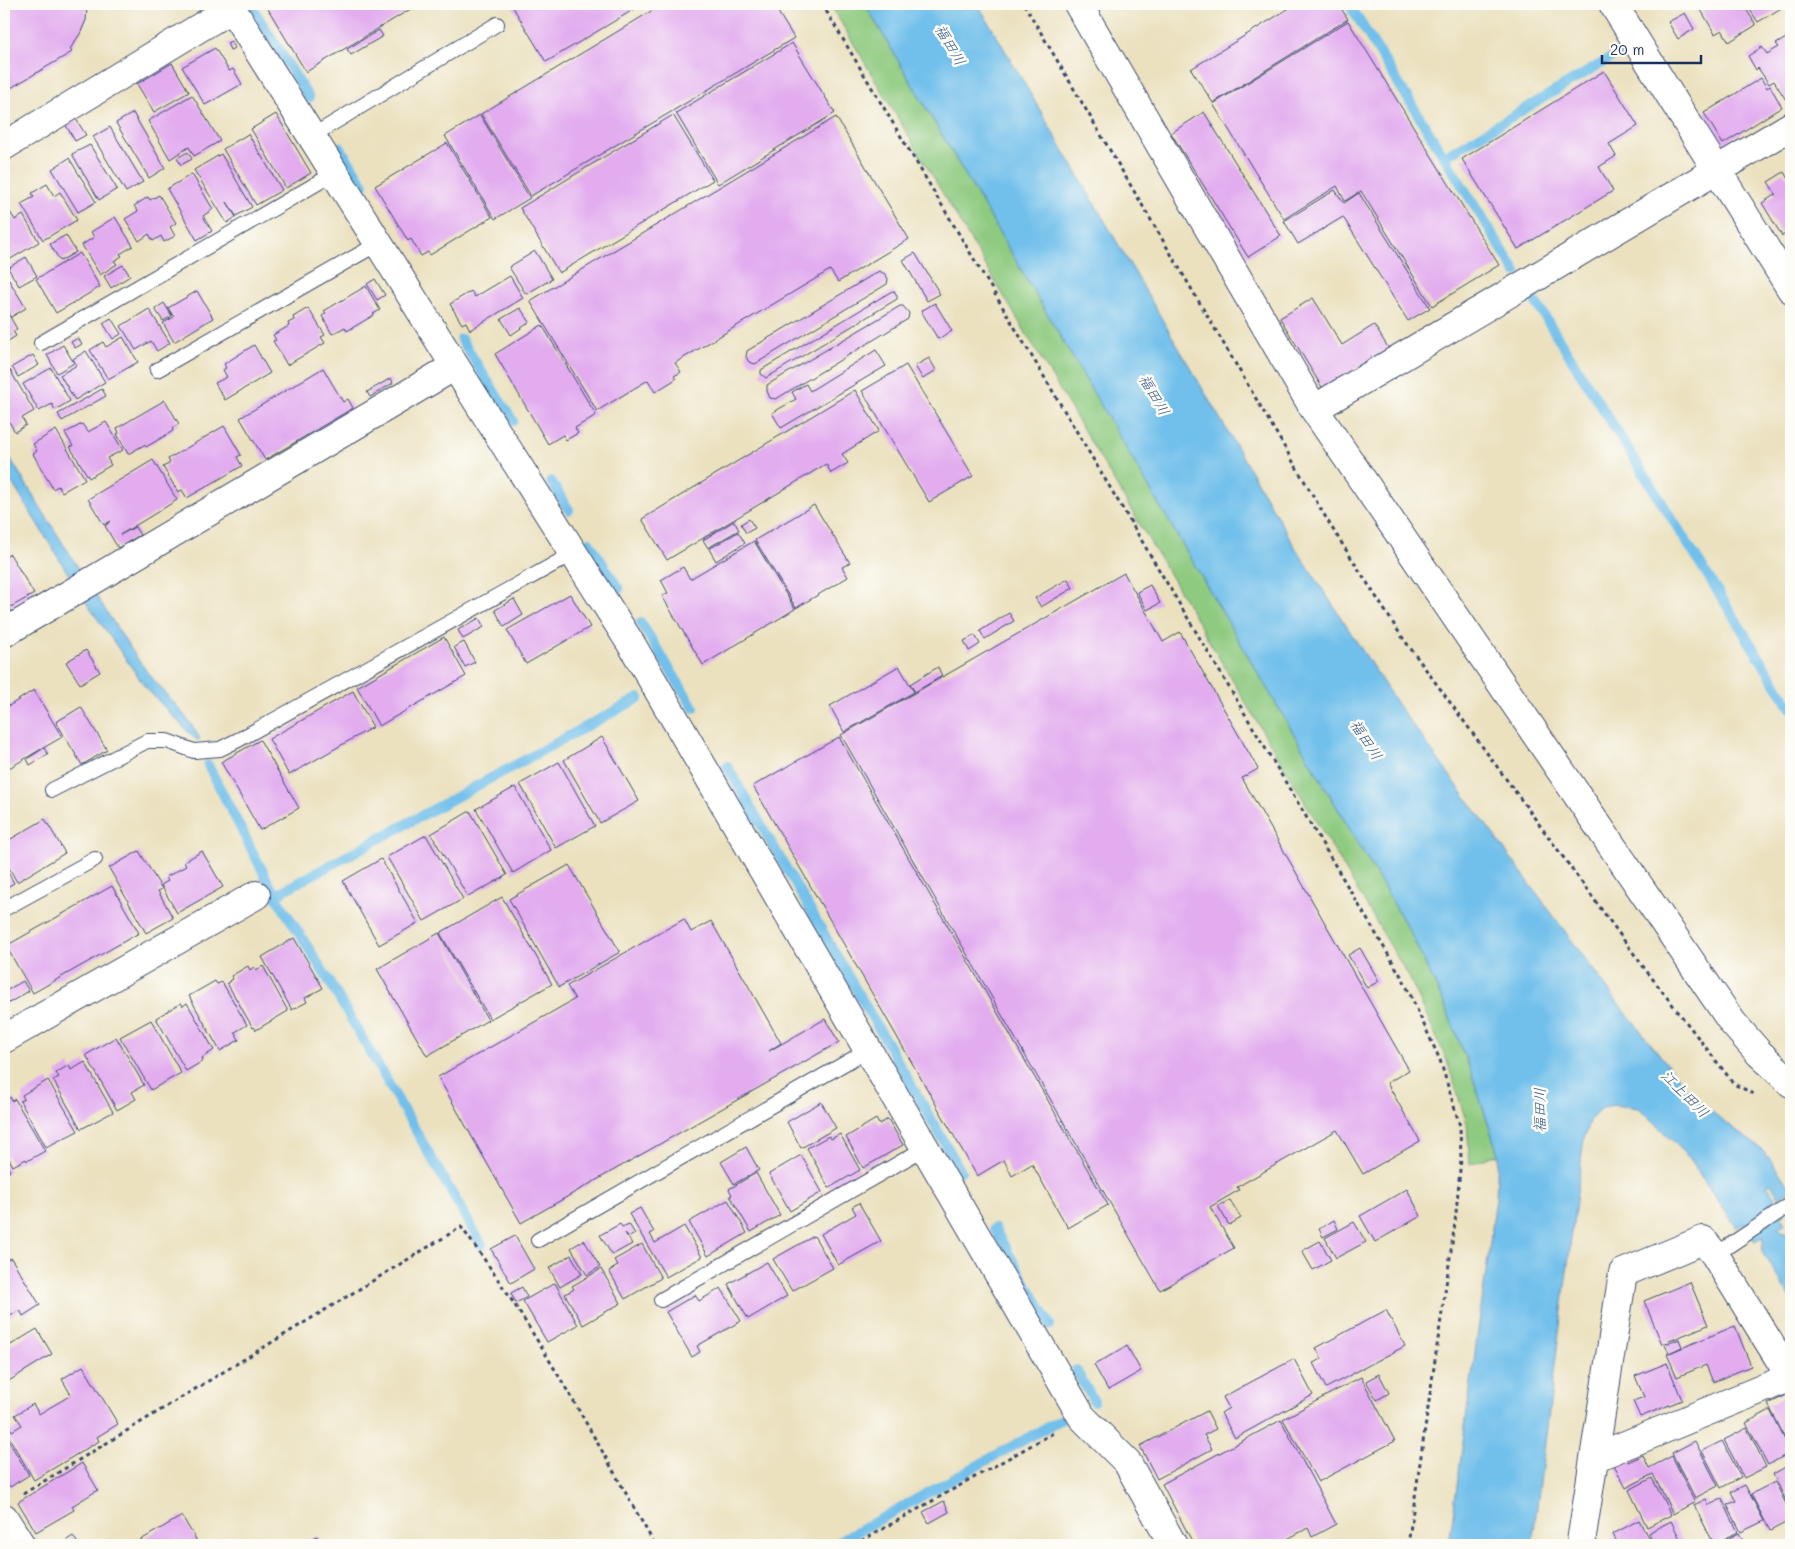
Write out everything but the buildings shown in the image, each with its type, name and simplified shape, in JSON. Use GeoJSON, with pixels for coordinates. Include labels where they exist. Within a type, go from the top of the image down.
{"type":"FeatureCollection","features":[{"type":"Feature","properties":{"kind":"street"},"geometry":{"type":"LineString","coordinates":[[1078,4],[1314,408],[1732,1022],[1759,1053],[1791,1083]]}},
{"type":"Feature","properties":{"kind":"street"},"geometry":{"type":"LineString","coordinates":[[1614,4],[1791,289]]}},
{"type":"Feature","properties":{"kind":"street"},"geometry":{"type":"LineString","coordinates":[[4,146],[230,6],[633,647],[1082,1417],[1127,1462],[1173,1545]]}},
{"type":"Feature","properties":{"kind":"street"},"geometry":{"type":"LineString","coordinates":[[1314,408],[1791,126]]}},
{"type":"Feature","properties":{"kind":"street"},"geometry":{"type":"LineString","coordinates":[[4,633],[455,366]]}},
{"type":"Feature","properties":{"kind":"street"},"geometry":{"type":"LineString","coordinates":[[4,1039],[256,895]]}},
{"type":"Feature","properties":{"kind":"street"},"geometry":{"type":"LineString","coordinates":[[1583,1545],[1581,1542],[1594,1458],[1623,1272],[1704,1240],[1791,1377],[1594,1458]]}},
{"type":"Feature","properties":{"kind":"street"},"geometry":{"type":"LineString","coordinates":[[4,1518],[21,1545]]}},
{"type":"Feature","properties":{"kind":"lane"},"geometry":{"type":"LineString","coordinates":[[312,136],[498,24]]}},
{"type":"Feature","properties":{"kind":"lane"},"geometry":{"type":"LineString","coordinates":[[41,343],[335,173]]}},
{"type":"Feature","properties":{"kind":"lane"},"geometry":{"type":"LineString","coordinates":[[157,370],[379,243]]}},
{"type":"Feature","properties":{"kind":"lane"},"geometry":{"type":"LineString","coordinates":[[52,790],[148,741],[167,741],[194,751],[220,749],[240,740],[574,553]]}},
{"type":"Feature","properties":{"kind":"lane"},"geometry":{"type":"LineString","coordinates":[[4,910],[95,859]]}},
{"type":"Feature","properties":{"kind":"lane"},"geometry":{"type":"LineString","coordinates":[[538,1240],[868,1050]]}},
{"type":"Feature","properties":{"kind":"lane"},"geometry":{"type":"LineString","coordinates":[[661,1300],[925,1148]]}},
{"type":"Feature","properties":{"kind":"lane"},"geometry":{"type":"LineString","coordinates":[[1715,1255],[1789,1205]]}},
{"type":"Feature","properties":{"kind":"path"},"geometry":{"type":"LineString","coordinates":[[822,4],[1404,981],[1440,1060],[1460,1126],[1461,1159],[1455,1223],[1408,1545]]}},
{"type":"Feature","properties":{"kind":"path"},"geometry":{"type":"LineString","coordinates":[[1024,4],[1332,528],[1400,634],[1645,969],[1734,1084],[1757,1096]]}},
{"type":"Feature","properties":{"kind":"path"},"geometry":{"type":"LineString","coordinates":[[21,1495],[461,1226],[494,1270],[553,1365],[655,1545]]}},
{"type":"Feature","properties":{"kind":"path"},"geometry":{"type":"LineString","coordinates":[[854,1545],[1082,1417]]}},
{"type":"Feature","properties":{"kind":"green space"},"geometry":{"type":"Polygon","coordinates":[[[830,4],[865,4],[1409,930],[1444,1003],[1471,1072],[1498,1154],[1470,1164],[1467,1124],[1446,1058],[1409,977],[830,4]]]}},
{"type":"Feature","properties":{"kind":"water"},"geometry":{"type":"Polygon","coordinates":[[[865,4],[978,4],[1295,547],[1397,704],[1612,995],[1696,1100],[1760,1148],[1770,1159],[1791,1190],[1779,1197],[1771,1183],[1767,1185],[1785,1214],[1781,1217],[1785,1224],[1778,1229],[1791,1235],[1791,1299],[1762,1252],[1764,1237],[1755,1242],[1743,1224],[1737,1228],[1685,1153],[1639,1108],[1613,1105],[1601,1109],[1589,1121],[1584,1138],[1532,1545],[1449,1545],[1496,1198],[1498,1154],[1471,1072],[1444,1003],[1409,930],[865,4]]]}},
{"type":"Feature","properties":{"kind":"water"},"geometry":{"type":"Polygon","coordinates":[[[4,448],[70,555],[139,661],[187,718],[200,739],[196,740],[146,688],[85,601],[4,470],[4,448]]]}},
{"type":"Feature","properties":{"kind":"waterway"},"geometry":{"type":"LineString","coordinates":[[1349,4],[1516,272]]}},
{"type":"Feature","properties":{"kind":"waterway"},"geometry":{"type":"LineString","coordinates":[[254,10],[309,98]]}},
{"type":"Feature","properties":{"kind":"waterway"},"geometry":{"type":"LineString","coordinates":[[1444,157],[1624,50]]}},
{"type":"Feature","properties":{"kind":"waterway"},"geometry":{"type":"LineString","coordinates":[[340,147],[364,185]]}},
{"type":"Feature","properties":{"kind":"waterway"},"geometry":{"type":"LineString","coordinates":[[1530,293],[1791,708]]}},
{"type":"Feature","properties":{"kind":"waterway"},"geometry":{"type":"LineString","coordinates":[[461,339],[513,421]]}},
{"type":"Feature","properties":{"kind":"waterway"},"geometry":{"type":"LineString","coordinates":[[551,481],[569,510]]}},
{"type":"Feature","properties":{"kind":"waterway"},"geometry":{"type":"LineString","coordinates":[[589,542],[619,589]]}},
{"type":"Feature","properties":{"kind":"waterway"},"geometry":{"type":"LineString","coordinates":[[641,623],[694,708]]}},
{"type":"Feature","properties":{"kind":"waterway"},"geometry":{"type":"LineString","coordinates":[[208,765],[275,895],[639,698]]}},
{"type":"Feature","properties":{"kind":"waterway"},"geometry":{"type":"LineString","coordinates":[[727,766],[961,1171]]}},
{"type":"Feature","properties":{"kind":"waterway"},"geometry":{"type":"LineString","coordinates":[[275,895],[329,981],[482,1245]]}},
{"type":"Feature","properties":{"kind":"waterway"},"geometry":{"type":"LineString","coordinates":[[994,1228],[1050,1325]]}},
{"type":"Feature","properties":{"kind":"waterway"},"geometry":{"type":"LineString","coordinates":[[1076,1370],[1094,1401]]}},
{"type":"Feature","properties":{"kind":"waterway"},"geometry":{"type":"LineString","coordinates":[[833,1545],[1060,1420]]}},
{"type":"Feature","properties":{"kind":"water label","name":"福田川"},"geometry":{"type":"Point","coordinates":[950,45]}},
{"type":"Feature","properties":{"kind":"water label","name":"福田川"},"geometry":{"type":"Point","coordinates":[1154,395]}},
{"type":"Feature","properties":{"kind":"water label","name":"福田川"},"geometry":{"type":"Point","coordinates":[1366,740]}},
{"type":"Feature","properties":{"kind":"water label","name":"江上田川"},"geometry":{"type":"Point","coordinates":[1685,1094]}},
{"type":"Feature","properties":{"kind":"water label","name":"福田川"},"geometry":{"type":"Point","coordinates":[1540,1110]}}]}
